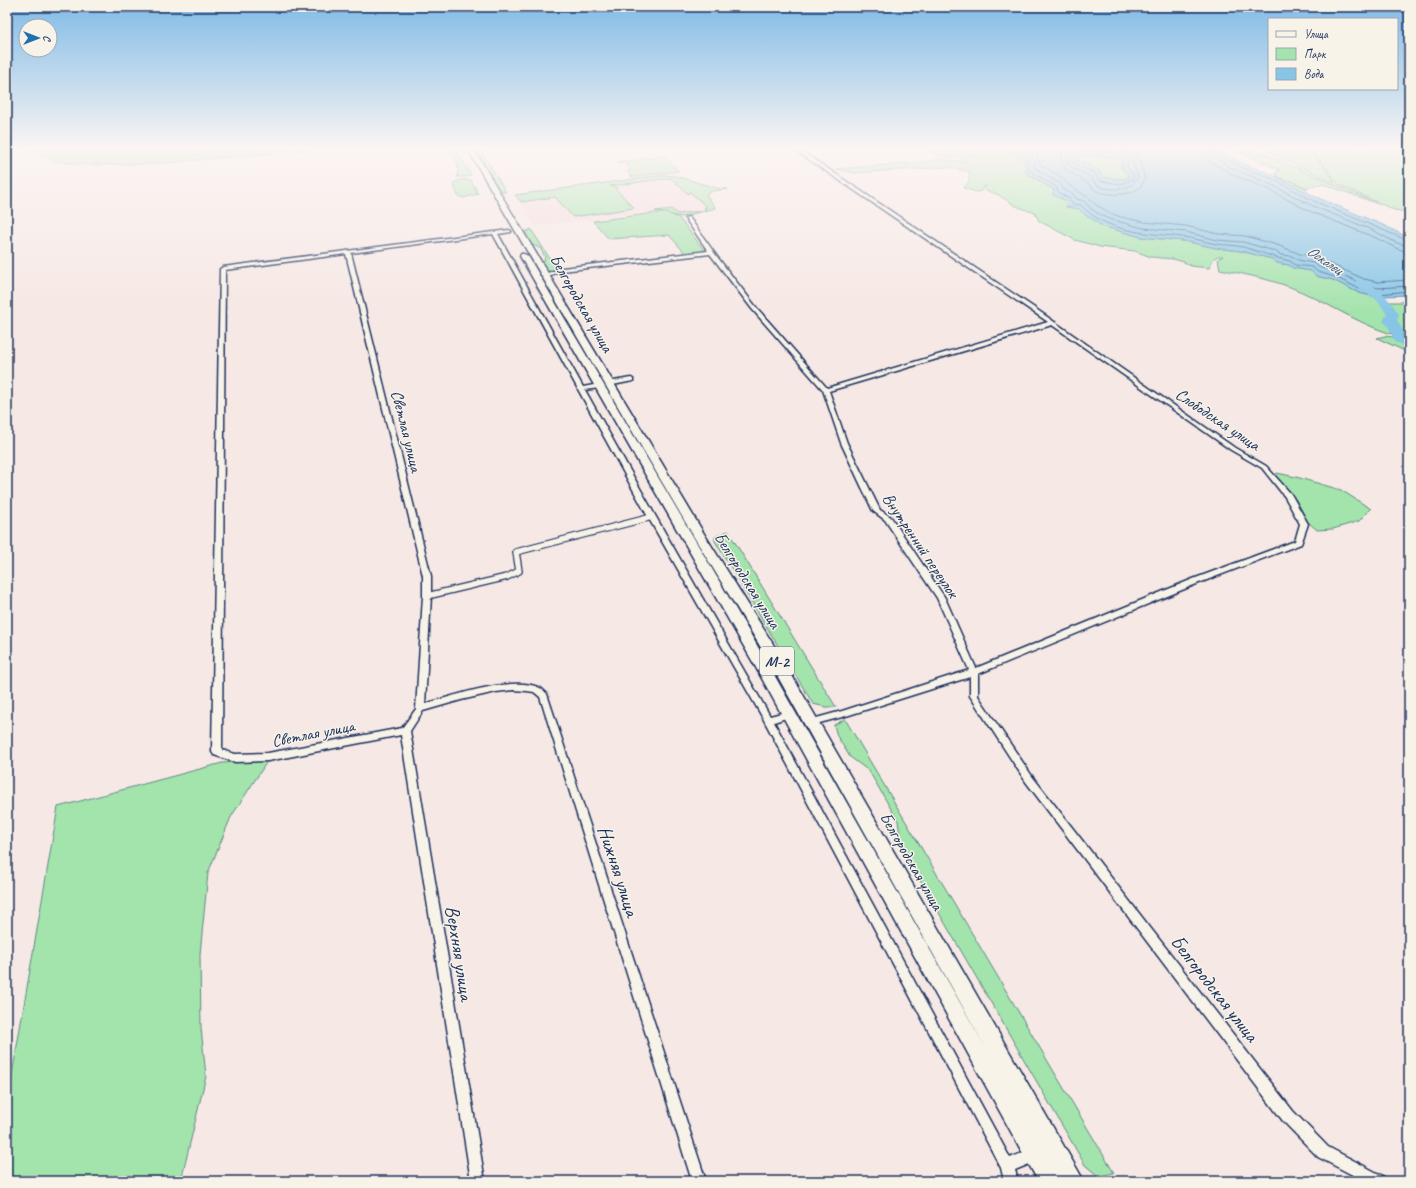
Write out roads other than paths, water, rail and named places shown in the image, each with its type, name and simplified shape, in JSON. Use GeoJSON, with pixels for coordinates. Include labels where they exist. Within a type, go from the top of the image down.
{"type":"FeatureCollection","features":[{"type":"Feature","properties":{"kind":"main road","name":"Белгородская улица"},"geometry":{"type":"LineString","coordinates":[[494,203],[604,385],[776,660],[1073,1181]]}},
{"type":"Feature","properties":{"kind":"main road","name":"Белгородская улица"},"geometry":{"type":"LineString","coordinates":[[503,203],[546,275],[604,385],[1034,1155],[1050,1181]]}},
{"type":"Feature","properties":{"kind":"street","name":"Слободская улица"},"geometry":{"type":"LineString","coordinates":[[876,203],[1052,323],[1233,449],[1264,467],[1288,496],[1304,524],[1298,542],[1196,581],[974,672]]}},
{"type":"Feature","properties":{"kind":"street","name":"Внутренний переулок"},"geometry":{"type":"LineString","coordinates":[[687,218],[754,308],[826,390],[844,443],[877,511],[888,519],[941,598],[974,672]]}},
{"type":"Feature","properties":{"kind":"street"},"geometry":{"type":"LineString","coordinates":[[348,252],[510,231]]}},
{"type":"Feature","properties":{"kind":"street"},"geometry":{"type":"LineString","coordinates":[[495,233],[652,517],[768,720],[1007,1166],[1011,1181]]}},
{"type":"Feature","properties":{"kind":"street","name":"Светлая улица"},"geometry":{"type":"LineString","coordinates":[[404,731],[268,757],[235,758],[217,752],[224,269],[348,252],[427,576],[420,709]]}},
{"type":"Feature","properties":{"kind":"street"},"geometry":{"type":"LineString","coordinates":[[546,275],[562,270],[711,252]]}},
{"type":"Feature","properties":{"kind":"street"},"geometry":{"type":"LineString","coordinates":[[826,390],[1052,323]]}},
{"type":"Feature","properties":{"kind":"street"},"geometry":{"type":"LineString","coordinates":[[581,389],[631,380]]}},
{"type":"Feature","properties":{"kind":"street"},"geometry":{"type":"LineString","coordinates":[[427,596],[507,577],[519,571],[516,552],[652,517]]}},
{"type":"Feature","properties":{"kind":"street"},"geometry":{"type":"LineString","coordinates":[[812,722],[843,714],[974,672]]}},
{"type":"Feature","properties":{"kind":"street","name":"Белгородская улица"},"geometry":{"type":"LineString","coordinates":[[974,672],[974,696],[1029,780],[1288,1116],[1323,1152],[1378,1181]]}},
{"type":"Feature","properties":{"kind":"street","name":"Нижняя улица"},"geometry":{"type":"LineString","coordinates":[[420,709],[476,692],[524,687],[536,690],[544,696],[699,1181]]}},
{"type":"Feature","properties":{"kind":"street"},"geometry":{"type":"LineString","coordinates":[[404,731],[420,709]]}},
{"type":"Feature","properties":{"kind":"street"},"geometry":{"type":"LineString","coordinates":[[768,720],[789,714]]}},
{"type":"Feature","properties":{"kind":"street","name":"Верхняя улица"},"geometry":{"type":"LineString","coordinates":[[404,731],[478,1181]]}},
{"type":"Feature","properties":{"kind":"street"},"geometry":{"type":"LineString","coordinates":[[1007,1166],[1034,1155]]}},
{"type":"Feature","properties":{"kind":"water"},"geometry":{"type":"Polygon","coordinates":[[[1068,203],[1331,203],[1383,225],[1409,238],[1409,295],[1383,296],[1382,298],[1359,293],[1333,280],[1316,276],[1311,271],[1293,268],[1289,265],[1277,263],[1272,259],[1241,251],[1216,248],[1184,241],[1141,237],[1102,226],[1079,209],[1066,207],[1068,203]]]}},
{"type":"Feature","properties":{"kind":"waterway","name":"Осколец"},"geometry":{"type":"LineString","coordinates":[[1360,284],[1382,298],[1393,314],[1390,321],[1394,325],[1400,339],[1409,343]]}}]}
